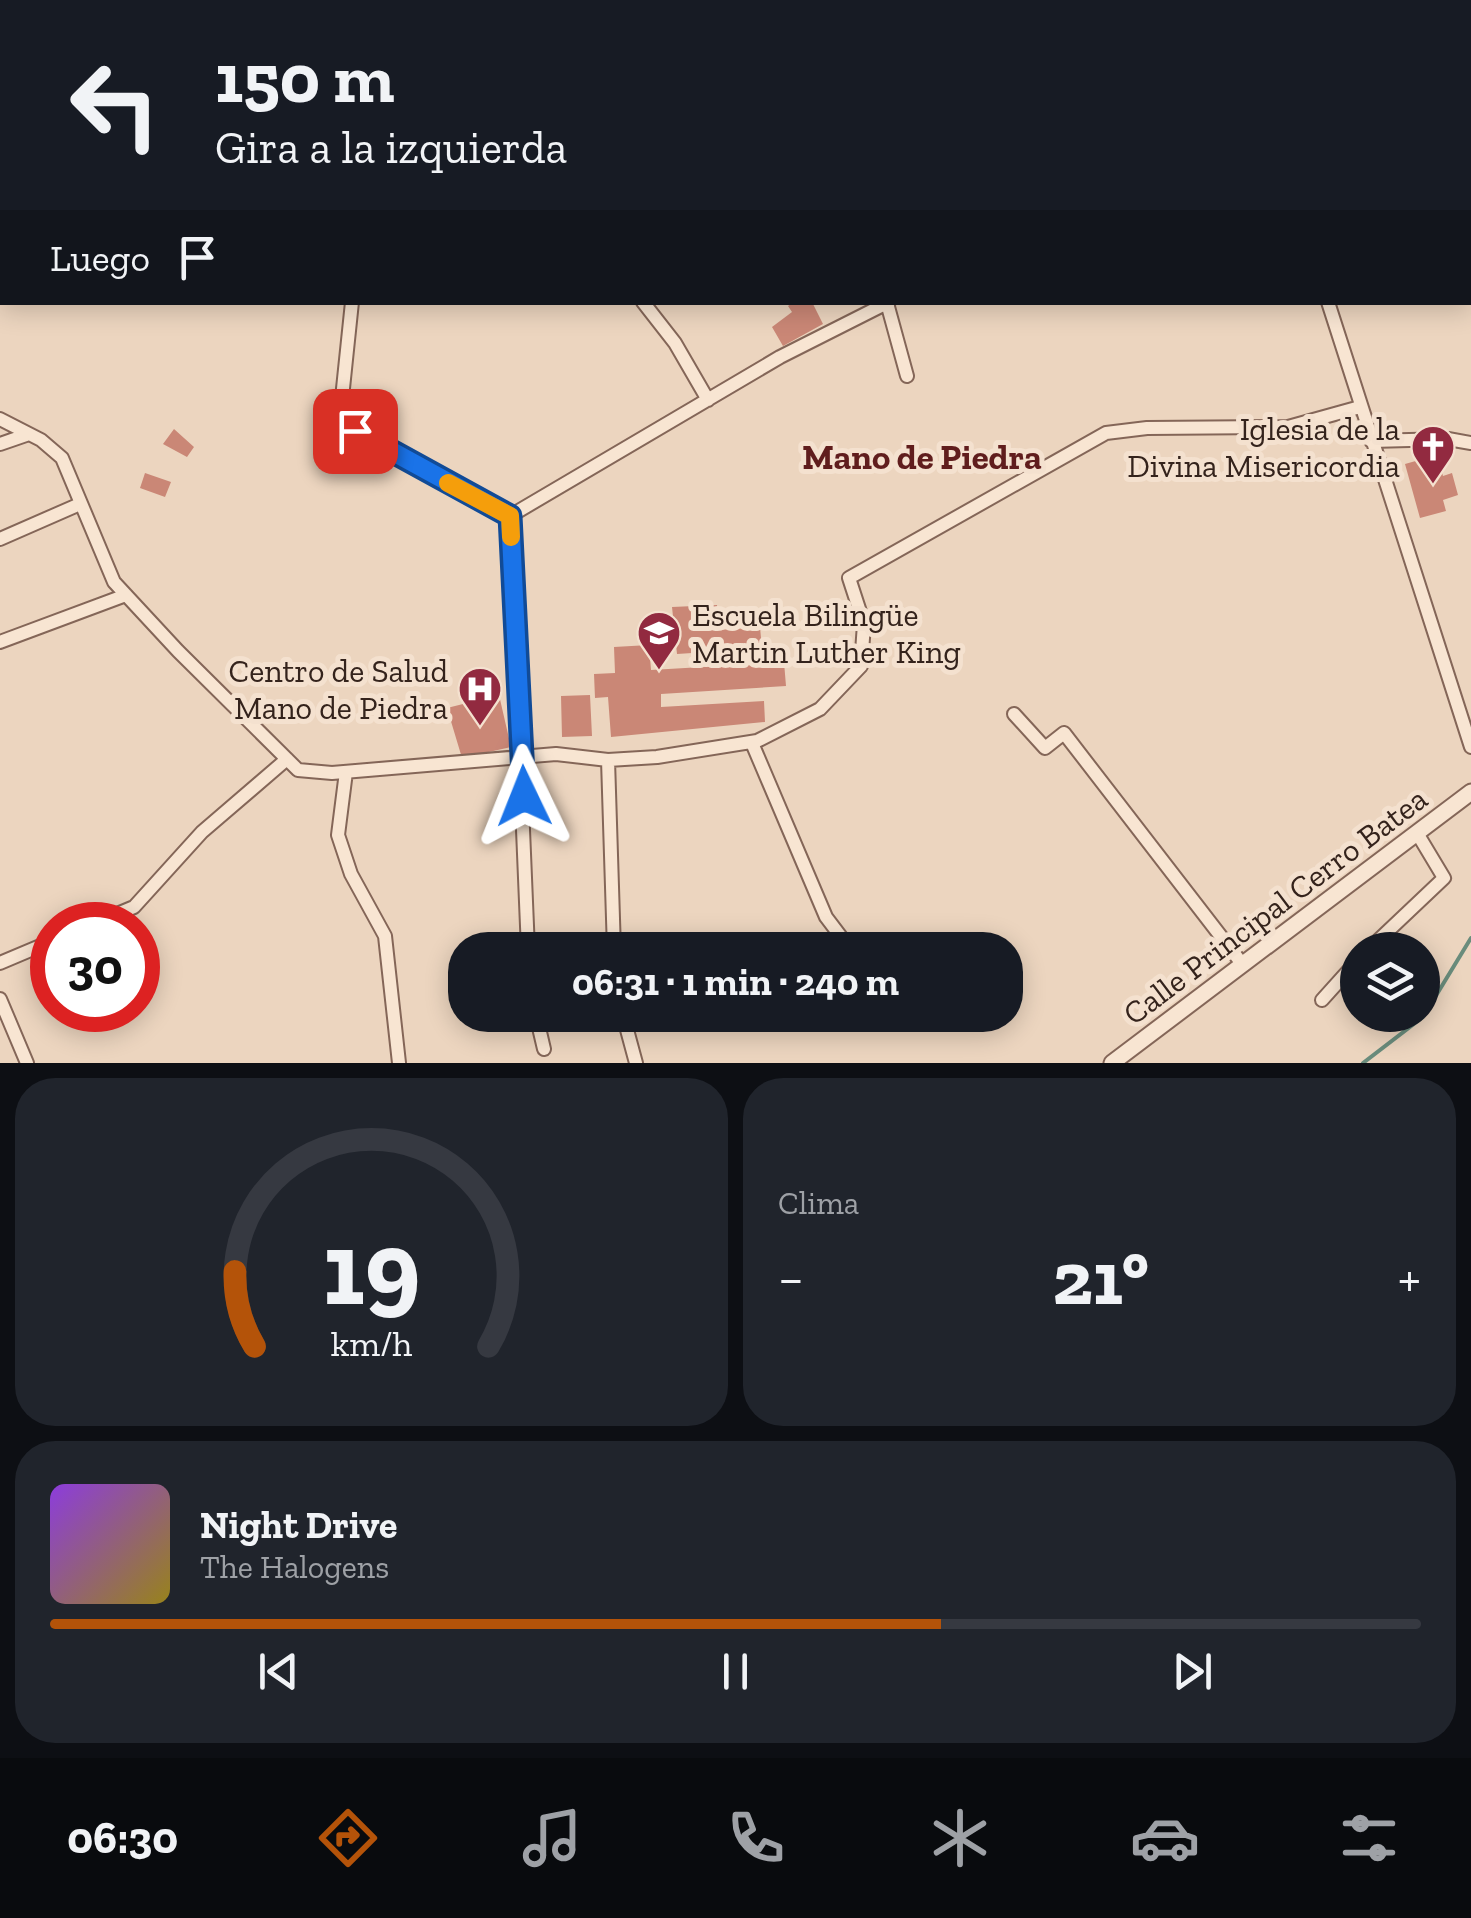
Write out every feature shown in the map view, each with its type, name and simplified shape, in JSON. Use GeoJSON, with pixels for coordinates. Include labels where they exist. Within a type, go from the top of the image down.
{"type":"FeatureCollection","features":[{"type":"Feature","properties":{"kind":"street"},"geometry":{"type":"LineString","coordinates":[[352,305],[342,398],[353,429],[510,516]]}},
{"type":"Feature","properties":{"kind":"street"},"geometry":{"type":"LineString","coordinates":[[645,305],[675,343],[708,400]]}},
{"type":"Feature","properties":{"kind":"street"},"geometry":{"type":"LineString","coordinates":[[510,516],[780,356],[884,305]]}},
{"type":"Feature","properties":{"kind":"street"},"geometry":{"type":"LineString","coordinates":[[889,305],[907,376]]}},
{"type":"Feature","properties":{"kind":"street"},"geometry":{"type":"LineString","coordinates":[[1329,305],[1471,747]]}},
{"type":"Feature","properties":{"kind":"street"},"geometry":{"type":"LineString","coordinates":[[0,418],[62,458],[114,582],[126,595],[298,770],[346,772],[556,754],[608,760],[752,743],[820,710],[861,666],[864,624],[849,578],[1018,481],[1106,433],[1148,428],[1288,427],[1360,407]]}},
{"type":"Feature","properties":{"kind":"street"},"geometry":{"type":"LineString","coordinates":[[0,444],[29,434]]}},
{"type":"Feature","properties":{"kind":"street"},"geometry":{"type":"LineString","coordinates":[[1371,441],[1448,439],[1471,444]]}},
{"type":"Feature","properties":{"kind":"street"},"geometry":{"type":"LineString","coordinates":[[0,539],[80,504]]}},
{"type":"Feature","properties":{"kind":"street"},"geometry":{"type":"LineString","coordinates":[[510,516],[528,932]]}},
{"type":"Feature","properties":{"kind":"street"},"geometry":{"type":"LineString","coordinates":[[0,642],[126,595]]}},
{"type":"Feature","properties":{"kind":"street"},"geometry":{"type":"LineString","coordinates":[[1014,714],[1045,748],[1064,734],[1243,965]]}},
{"type":"Feature","properties":{"kind":"street"},"geometry":{"type":"LineString","coordinates":[[752,743],[826,916],[838,932]]}},
{"type":"Feature","properties":{"kind":"street"},"geometry":{"type":"LineString","coordinates":[[139,902],[202,832],[287,758]]}},
{"type":"Feature","properties":{"kind":"street"},"geometry":{"type":"LineString","coordinates":[[608,760],[613,932]]}},
{"type":"Feature","properties":{"kind":"street"},"geometry":{"type":"LineString","coordinates":[[346,772],[338,835],[352,874],[385,936],[399,1063]]}},
{"type":"Feature","properties":{"kind":"street","name":"Calle Principal Cerro Batea"},"geometry":{"type":"LineString","coordinates":[[1112,1063],[1471,792]]}},
{"type":"Feature","properties":{"kind":"street"},"geometry":{"type":"LineString","coordinates":[[1387,932],[1444,878],[1417,833]]}},
{"type":"Feature","properties":{"kind":"street"},"geometry":{"type":"LineString","coordinates":[[0,963],[30,950]]}},
{"type":"Feature","properties":{"kind":"street"},"geometry":{"type":"LineString","coordinates":[[1322,1000],[1340,980]]}},
{"type":"Feature","properties":{"kind":"street"},"geometry":{"type":"LineString","coordinates":[[0,1000],[28,1063]]}},
{"type":"Feature","properties":{"kind":"street"},"geometry":{"type":"LineString","coordinates":[[540,1032],[544,1049]]}},
{"type":"Feature","properties":{"kind":"street"},"geometry":{"type":"LineString","coordinates":[[628,1032],[636,1063]]}},
{"type":"Feature","properties":{"kind":"building"},"geometry":{"type":"Polygon","coordinates":[[[814,305],[823,324],[783,346],[772,327],[792,312],[788,306],[814,305]]]}},
{"type":"Feature","properties":{"kind":"building"},"geometry":{"type":"Polygon","coordinates":[[[174,429],[194,447],[187,457],[163,444],[174,429]]]}},
{"type":"Feature","properties":{"kind":"building","name":"Iglesia de la Divina Misericordia"},"geometry":{"type":"Polygon","coordinates":[[[1437,455],[1443,476],[1452,473],[1458,495],[1443,500],[1446,511],[1420,518],[1405,464],[1437,455]]]}},
{"type":"Feature","properties":{"kind":"building"},"geometry":{"type":"Polygon","coordinates":[[[145,473],[171,482],[165,497],[140,488],[145,473]]]}},
{"type":"Feature","properties":{"kind":"building"},"geometry":{"type":"Polygon","coordinates":[[[717,605],[719,630],[760,627],[762,649],[774,648],[775,663],[784,662],[786,686],[661,694],[661,707],[764,701],[765,722],[611,737],[608,697],[595,698],[594,674],[615,673],[614,647],[649,645],[651,670],[754,664],[753,649],[677,654],[672,607],[717,605]]]}},
{"type":"Feature","properties":{"kind":"building","name":"Centro de Salud Mano de Piedra"},"geometry":{"type":"Polygon","coordinates":[[[499,695],[511,747],[462,758],[447,708],[499,695]]]}},
{"type":"Feature","properties":{"kind":"building"},"geometry":{"type":"Polygon","coordinates":[[[590,695],[592,736],[562,737],[561,696],[590,695]]]}},
{"type":"Feature","properties":{"kind":"waterway"},"geometry":{"type":"LineString","coordinates":[[1363,1063],[1423,1017],[1471,938]]}},
{"type":"Feature","properties":{"kind":"slow traffic"},"geometry":{"type":"LineString","coordinates":[[448,483],[510,516],[511,537]]}},
{"type":"Feature","properties":{"kind":"place","name":"Iglesia de la Divina Misericordia"},"geometry":{"type":"Point","coordinates":[1433,485]}},
{"type":"Feature","properties":{"kind":"place","name":"Escuela Bilingüe Martin Luther King"},"geometry":{"type":"Point","coordinates":[659,671]}},
{"type":"Feature","properties":{"kind":"place","name":"Centro de Salud Mano de Piedra"},"geometry":{"type":"Point","coordinates":[480,727]}},
{"type":"Feature","properties":{"kind":"district","name":"Mano de Piedra"},"geometry":{"type":"Point","coordinates":[922,457]}},
{"type":"Feature","properties":{"kind":"route"},"geometry":{"type":"LineString","coordinates":[[355,431],[510,516],[524,796]]}}]}
